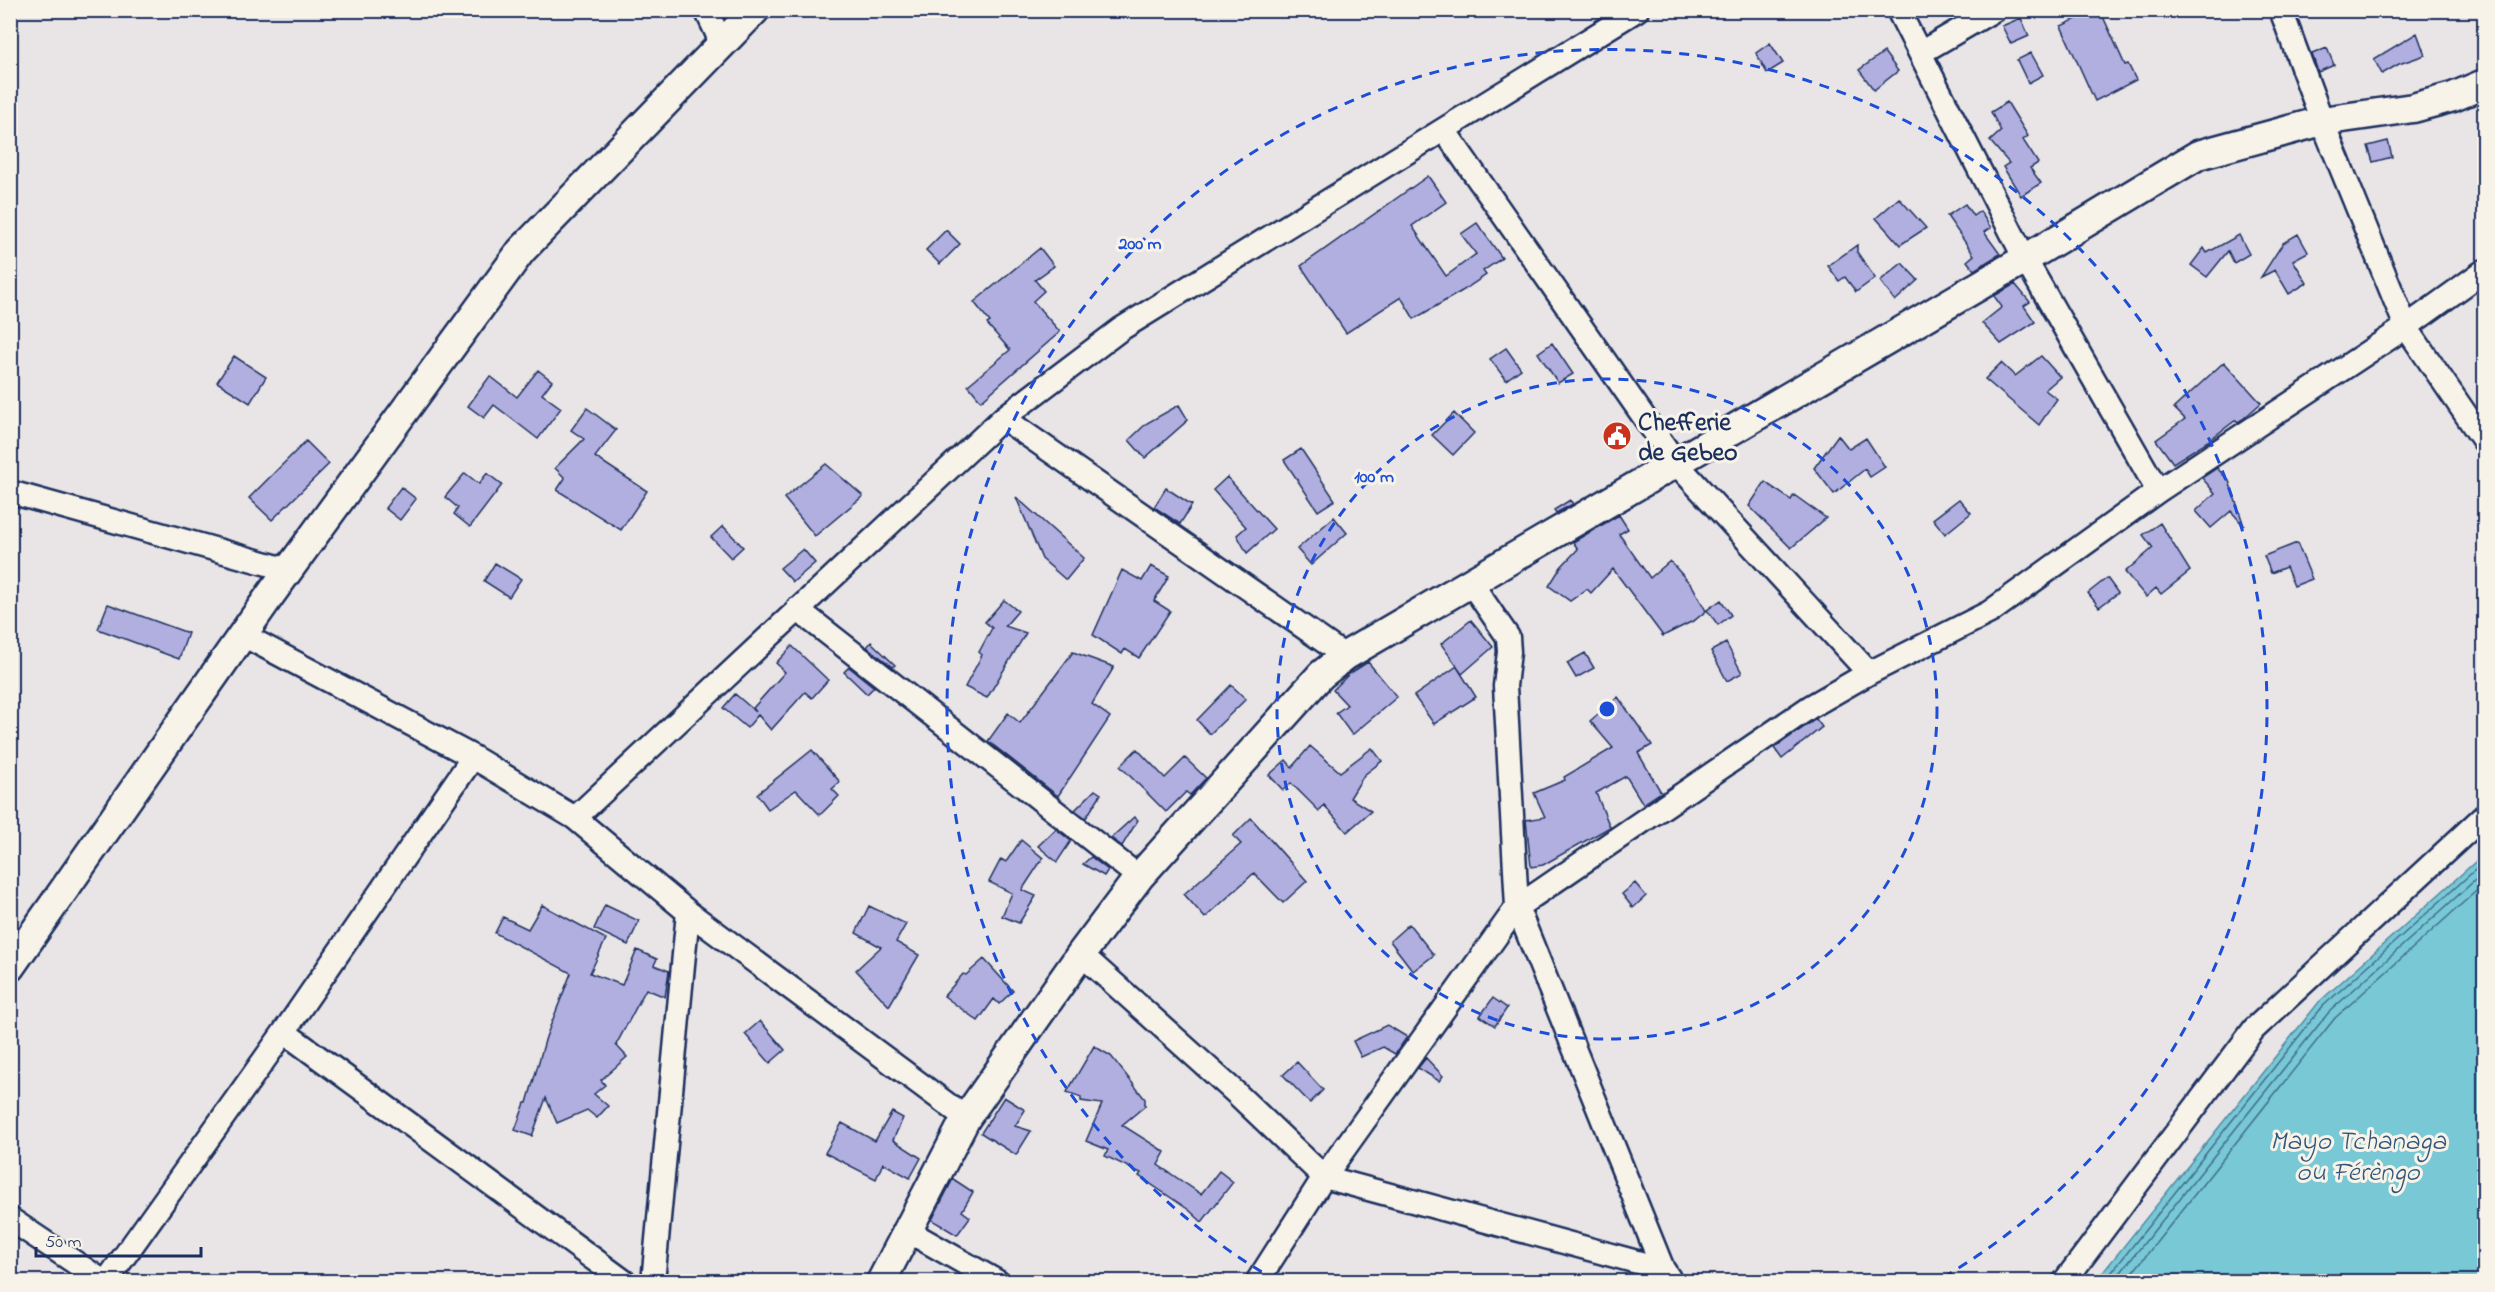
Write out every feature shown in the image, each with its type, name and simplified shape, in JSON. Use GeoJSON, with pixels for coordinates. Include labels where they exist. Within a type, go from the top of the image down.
{"type":"FeatureCollection","features":[{"type":"Feature","properties":{"kind":"street"},"geometry":{"type":"LineString","coordinates":[[706,10],[722,44]]}},
{"type":"Feature","properties":{"kind":"street"},"geometry":{"type":"LineString","coordinates":[[10,967],[289,570],[521,251],[755,10]]}},
{"type":"Feature","properties":{"kind":"street"},"geometry":{"type":"LineString","coordinates":[[575,818],[1003,418],[1121,329],[1636,10]]}},
{"type":"Feature","properties":{"kind":"street"},"geometry":{"type":"LineString","coordinates":[[1899,10],[2025,259],[2158,491]]}},
{"type":"Feature","properties":{"kind":"street"},"geometry":{"type":"LineString","coordinates":[[1920,53],[1994,10]]}},
{"type":"Feature","properties":{"kind":"street"},"geometry":{"type":"LineString","coordinates":[[2281,10],[2322,121],[2406,327],[2484,441]]}},
{"type":"Feature","properties":{"kind":"street"},"geometry":{"type":"LineString","coordinates":[[881,1281],[966,1118],[1139,877],[1322,675],[1345,656],[2025,259],[2198,155],[2322,121],[2413,108],[2452,97],[2484,84]]}},
{"type":"Feature","properties":{"kind":"street"},"geometry":{"type":"LineString","coordinates":[[1444,130],[1676,463],[1869,673]]}},
{"type":"Feature","properties":{"kind":"street"},"geometry":{"type":"LineString","coordinates":[[1257,1281],[1324,1177],[1517,907],[1810,707],[1869,673],[1990,612],[2158,491],[2406,327],[2484,270]]}},
{"type":"Feature","properties":{"kind":"street"},"geometry":{"type":"LineString","coordinates":[[1003,418],[1345,656]]}},
{"type":"Feature","properties":{"kind":"street"},"geometry":{"type":"LineString","coordinates":[[10,492],[289,570]]}},
{"type":"Feature","properties":{"kind":"street"},"geometry":{"type":"LineString","coordinates":[[1471,583],[1508,637],[1509,652],[1505,686],[1517,907],[1667,1275]]}},
{"type":"Feature","properties":{"kind":"street"},"geometry":{"type":"LineString","coordinates":[[798,609],[1139,877]]}},
{"type":"Feature","properties":{"kind":"street"},"geometry":{"type":"LineString","coordinates":[[243,635],[473,756],[575,818],[688,912],[966,1118]]}},
{"type":"Feature","properties":{"kind":"street"},"geometry":{"type":"LineString","coordinates":[[10,1219],[105,1281],[284,1032],[473,756]]}},
{"type":"Feature","properties":{"kind":"street"},"geometry":{"type":"LineString","coordinates":[[2064,1281],[2253,1029],[2484,816]]}},
{"type":"Feature","properties":{"kind":"street"},"geometry":{"type":"LineString","coordinates":[[653,1281],[688,912]]}},
{"type":"Feature","properties":{"kind":"street"},"geometry":{"type":"LineString","coordinates":[[1082,954],[1235,1092],[1324,1177],[1667,1275]]}},
{"type":"Feature","properties":{"kind":"street"},"geometry":{"type":"LineString","coordinates":[[284,1032],[626,1281]]}},
{"type":"Feature","properties":{"kind":"street"},"geometry":{"type":"LineString","coordinates":[[908,1231],[998,1281]]}},
{"type":"Feature","properties":{"kind":"water","name":"Mayo Tchanaga ou Férèngo"},"geometry":{"type":"Polygon","coordinates":[[[2484,854],[2484,1281],[2096,1281],[2319,1002],[2484,854]]]}},
{"type":"Feature","properties":{"kind":"building"},"geometry":{"type":"Polygon","coordinates":[[[2100,10],[2125,65],[2128,64],[2136,80],[2095,101],[2061,26],[2100,10]]]}},
{"type":"Feature","properties":{"kind":"building"},"geometry":{"type":"Polygon","coordinates":[[[2021,18],[2029,36],[2011,44],[2002,26],[2021,18]]]}},
{"type":"Feature","properties":{"kind":"building"},"geometry":{"type":"Polygon","coordinates":[[[2417,33],[2425,55],[2399,64],[2382,74],[2374,59],[2417,33]]]}},
{"type":"Feature","properties":{"kind":"building"},"geometry":{"type":"Polygon","coordinates":[[[1770,43],[1783,63],[1767,73],[1756,53],[1770,43]]]}},
{"type":"Feature","properties":{"kind":"building"},"geometry":{"type":"Polygon","coordinates":[[[2327,48],[2334,65],[2318,72],[2312,54],[2327,48]]]}},
{"type":"Feature","properties":{"kind":"building"},"geometry":{"type":"Polygon","coordinates":[[[1884,52],[1898,71],[1874,90],[1859,70],[1884,52]]]}},
{"type":"Feature","properties":{"kind":"building"},"geometry":{"type":"Polygon","coordinates":[[[2031,53],[2043,75],[2028,83],[2017,60],[2031,53]]]}},
{"type":"Feature","properties":{"kind":"building"},"geometry":{"type":"Polygon","coordinates":[[[2007,102],[2028,136],[2023,140],[2038,163],[2030,168],[2041,183],[2021,196],[2003,167],[2009,163],[1990,141],[2001,131],[1991,112],[2007,102]]]}},
{"type":"Feature","properties":{"kind":"building"},"geometry":{"type":"Polygon","coordinates":[[[2388,141],[2392,157],[2373,162],[2368,146],[2388,141]]]}},
{"type":"Feature","properties":{"kind":"building"},"geometry":{"type":"Polygon","coordinates":[[[1428,176],[1446,202],[1412,226],[1446,276],[1476,254],[1461,234],[1477,223],[1502,258],[1483,271],[1486,275],[1414,319],[1401,297],[1346,333],[1301,266],[1428,176]]]}},
{"type":"Feature","properties":{"kind":"building"},"geometry":{"type":"Polygon","coordinates":[[[1899,198],[1926,228],[1900,245],[1876,218],[1899,198]]]}},
{"type":"Feature","properties":{"kind":"building"},"geometry":{"type":"Polygon","coordinates":[[[1965,204],[1973,216],[1980,211],[1991,228],[1984,232],[2000,254],[1974,270],[1967,261],[1974,255],[1947,216],[1965,204]]]}},
{"type":"Feature","properties":{"kind":"building"},"geometry":{"type":"Polygon","coordinates":[[[946,230],[960,244],[940,264],[926,250],[946,230]]]}},
{"type":"Feature","properties":{"kind":"building"},"geometry":{"type":"Polygon","coordinates":[[[2298,234],[2308,252],[2293,260],[2307,283],[2289,294],[2275,270],[2261,277],[2283,243],[2298,234]]]}},
{"type":"Feature","properties":{"kind":"building"},"geometry":{"type":"Polygon","coordinates":[[[2239,235],[2249,254],[2234,263],[2228,251],[2207,277],[2191,265],[2204,248],[2207,253],[2239,235]]]}},
{"type":"Feature","properties":{"kind":"building"},"geometry":{"type":"Polygon","coordinates":[[[1857,245],[1857,252],[1875,278],[1856,292],[1845,277],[1839,281],[1828,266],[1857,245]]]}},
{"type":"Feature","properties":{"kind":"building"},"geometry":{"type":"Polygon","coordinates":[[[1040,248],[1054,266],[1035,280],[1044,291],[1033,301],[1060,332],[981,401],[968,385],[1010,350],[987,324],[990,322],[974,302],[1040,248]]]}},
{"type":"Feature","properties":{"kind":"building"},"geometry":{"type":"Polygon","coordinates":[[[1902,263],[1918,280],[1895,301],[1880,281],[1902,263]]]}},
{"type":"Feature","properties":{"kind":"building"},"geometry":{"type":"Polygon","coordinates":[[[2015,284],[2030,302],[2024,306],[2035,322],[2001,344],[1982,323],[2002,307],[1994,296],[2015,284]]]}},
{"type":"Feature","properties":{"kind":"building"},"geometry":{"type":"Polygon","coordinates":[[[1552,343],[1573,374],[1558,383],[1538,353],[1552,343]]]}},
{"type":"Feature","properties":{"kind":"building"},"geometry":{"type":"Polygon","coordinates":[[[1506,348],[1521,369],[1506,380],[1490,359],[1506,348]]]}},
{"type":"Feature","properties":{"kind":"building"},"geometry":{"type":"Polygon","coordinates":[[[234,356],[266,377],[250,403],[217,382],[234,356]]]}},
{"type":"Feature","properties":{"kind":"building"},"geometry":{"type":"Polygon","coordinates":[[[2041,356],[2060,377],[2045,390],[2057,399],[2039,425],[1985,379],[2001,363],[2015,376],[2041,356]]]}},
{"type":"Feature","properties":{"kind":"building"},"geometry":{"type":"Polygon","coordinates":[[[2224,362],[2261,403],[2243,419],[2238,422],[2236,420],[2173,463],[2156,440],[2185,419],[2174,408],[2224,362]]]}},
{"type":"Feature","properties":{"kind":"building"},"geometry":{"type":"Polygon","coordinates":[[[538,370],[552,381],[542,394],[561,408],[538,439],[494,405],[484,418],[468,406],[490,376],[517,397],[538,370]]]}},
{"type":"Feature","properties":{"kind":"building"},"geometry":{"type":"Polygon","coordinates":[[[1179,405],[1188,420],[1145,458],[1129,440],[1147,423],[1179,405]]]}},
{"type":"Feature","properties":{"kind":"building"},"geometry":{"type":"Polygon","coordinates":[[[587,408],[616,430],[595,457],[647,491],[621,530],[557,490],[565,478],[555,468],[584,439],[571,430],[587,408]]]}},
{"type":"Feature","properties":{"kind":"building"},"geometry":{"type":"Polygon","coordinates":[[[1454,413],[1474,433],[1453,455],[1432,435],[1454,413]]]}},
{"type":"Feature","properties":{"kind":"building"},"geometry":{"type":"Polygon","coordinates":[[[1838,435],[1849,449],[1866,438],[1885,467],[1870,477],[1865,469],[1834,494],[1814,468],[1838,435]]]}},
{"type":"Feature","properties":{"kind":"building"},"geometry":{"type":"Polygon","coordinates":[[[306,441],[329,464],[272,520],[249,498],[306,441]]]}},
{"type":"Feature","properties":{"kind":"building"},"geometry":{"type":"Polygon","coordinates":[[[1301,449],[1335,500],[1318,511],[1284,460],[1301,449]]]}},
{"type":"Feature","properties":{"kind":"building"},"geometry":{"type":"Polygon","coordinates":[[[826,464],[863,496],[815,536],[784,498],[826,464]]]}},
{"type":"Feature","properties":{"kind":"building"},"geometry":{"type":"Polygon","coordinates":[[[2217,468],[2229,481],[2244,526],[2231,511],[2211,528],[2196,511],[2215,493],[2202,478],[2217,468]]]}},
{"type":"Feature","properties":{"kind":"building"},"geometry":{"type":"Polygon","coordinates":[[[465,473],[479,484],[487,473],[502,485],[470,527],[454,514],[458,508],[445,497],[465,473]]]}},
{"type":"Feature","properties":{"kind":"building"},"geometry":{"type":"Polygon","coordinates":[[[1227,477],[1274,529],[1247,553],[1237,535],[1246,527],[1213,490],[1227,477]]]}},
{"type":"Feature","properties":{"kind":"building"},"geometry":{"type":"Polygon","coordinates":[[[1765,482],[1791,500],[1794,495],[1826,518],[1791,548],[1749,506],[1765,482]]]}},
{"type":"Feature","properties":{"kind":"building"},"geometry":{"type":"Polygon","coordinates":[[[401,487],[416,499],[400,520],[385,508],[401,487]]]}},
{"type":"Feature","properties":{"kind":"building"},"geometry":{"type":"Polygon","coordinates":[[[1166,488],[1192,505],[1180,524],[1154,507],[1166,488]]]}},
{"type":"Feature","properties":{"kind":"building"},"geometry":{"type":"Polygon","coordinates":[[[1016,497],[1084,558],[1066,580],[1042,559],[1016,497]]]}},
{"type":"Feature","properties":{"kind":"building"},"geometry":{"type":"Polygon","coordinates":[[[1959,499],[1971,513],[1945,534],[1933,519],[1959,499]]]}},
{"type":"Feature","properties":{"kind":"building"},"geometry":{"type":"Polygon","coordinates":[[[1570,500],[1573,504],[1556,513],[1554,510],[1570,500]]]}},
{"type":"Feature","properties":{"kind":"building"},"geometry":{"type":"Polygon","coordinates":[[[1619,515],[1628,529],[1619,534],[1650,578],[1670,561],[1693,587],[1706,611],[1695,620],[1663,636],[1613,569],[1591,593],[1587,589],[1570,601],[1549,586],[1561,567],[1578,549],[1573,542],[1619,515]]]}},
{"type":"Feature","properties":{"kind":"building"},"geometry":{"type":"Polygon","coordinates":[[[1334,517],[1347,533],[1311,565],[1297,549],[1334,517]]]}},
{"type":"Feature","properties":{"kind":"building"},"geometry":{"type":"Polygon","coordinates":[[[2160,523],[2190,571],[2161,594],[2156,588],[2146,597],[2125,572],[2153,548],[2143,535],[2160,523]]]}},
{"type":"Feature","properties":{"kind":"building"},"geometry":{"type":"Polygon","coordinates":[[[723,526],[743,547],[731,558],[711,537],[723,526]]]}},
{"type":"Feature","properties":{"kind":"building"},"geometry":{"type":"Polygon","coordinates":[[[2297,543],[2312,579],[2294,586],[2286,567],[2271,573],[2264,556],[2297,543]]]}},
{"type":"Feature","properties":{"kind":"building"},"geometry":{"type":"Polygon","coordinates":[[[803,549],[815,563],[793,582],[780,568],[803,549]]]}},
{"type":"Feature","properties":{"kind":"building"},"geometry":{"type":"Polygon","coordinates":[[[495,563],[521,579],[509,597],[484,581],[495,563]]]}},
{"type":"Feature","properties":{"kind":"building"},"geometry":{"type":"Polygon","coordinates":[[[1151,566],[1169,576],[1154,601],[1170,611],[1139,658],[1125,649],[1122,654],[1093,635],[1122,570],[1142,581],[1151,566]]]}},
{"type":"Feature","properties":{"kind":"building"},"geometry":{"type":"Polygon","coordinates":[[[2107,578],[2118,593],[2099,607],[2088,593],[2107,578]]]}},
{"type":"Feature","properties":{"kind":"building"},"geometry":{"type":"Polygon","coordinates":[[[1004,600],[1018,611],[1005,626],[1026,633],[987,698],[965,687],[982,655],[979,652],[992,628],[985,622],[1004,600]]]}},
{"type":"Feature","properties":{"kind":"building"},"geometry":{"type":"Polygon","coordinates":[[[1721,600],[1731,615],[1718,625],[1707,610],[1721,600]]]}},
{"type":"Feature","properties":{"kind":"building"},"geometry":{"type":"Polygon","coordinates":[[[108,604],[188,633],[179,659],[98,629],[108,604]]]}},
{"type":"Feature","properties":{"kind":"building"},"geometry":{"type":"Polygon","coordinates":[[[1471,620],[1493,647],[1462,674],[1457,667],[1476,697],[1434,724],[1414,696],[1457,666],[1441,644],[1471,620]]]}},
{"type":"Feature","properties":{"kind":"building"},"geometry":{"type":"Polygon","coordinates":[[[871,642],[895,665],[893,667],[867,647],[871,642]]]}},
{"type":"Feature","properties":{"kind":"building"},"geometry":{"type":"Polygon","coordinates":[[[1726,643],[1742,673],[1727,681],[1711,651],[1726,643]]]}},
{"type":"Feature","properties":{"kind":"building"},"geometry":{"type":"Polygon","coordinates":[[[792,646],[828,680],[812,698],[805,692],[771,730],[758,715],[747,728],[723,708],[735,694],[756,712],[753,708],[785,672],[776,663],[792,646]]]}},
{"type":"Feature","properties":{"kind":"building"},"geometry":{"type":"Polygon","coordinates":[[[1073,652],[1114,667],[1092,704],[1110,717],[1058,796],[988,741],[1008,713],[1020,723],[1073,652]]]}},
{"type":"Feature","properties":{"kind":"building"},"geometry":{"type":"Polygon","coordinates":[[[1585,653],[1594,668],[1576,678],[1567,663],[1585,653]]]}},
{"type":"Feature","properties":{"kind":"building"},"geometry":{"type":"Polygon","coordinates":[[[1368,662],[1397,697],[1352,735],[1336,713],[1347,705],[1333,690],[1349,674],[1368,662]]]}},
{"type":"Feature","properties":{"kind":"building"},"geometry":{"type":"Polygon","coordinates":[[[849,667],[874,687],[867,694],[844,672],[849,667]]]}},
{"type":"Feature","properties":{"kind":"building"},"geometry":{"type":"Polygon","coordinates":[[[1231,685],[1246,699],[1210,734],[1197,720],[1231,685]]]}},
{"type":"Feature","properties":{"kind":"building"},"geometry":{"type":"Polygon","coordinates":[[[1618,697],[1652,745],[1638,753],[1661,792],[1643,804],[1626,776],[1596,793],[1610,827],[1543,865],[1531,867],[1526,820],[1545,817],[1534,793],[1565,780],[1564,777],[1613,748],[1590,721],[1618,697]]]}},
{"type":"Feature","properties":{"kind":"building"},"geometry":{"type":"Polygon","coordinates":[[[1816,719],[1822,727],[1782,759],[1774,748],[1816,719]]]}},
{"type":"Feature","properties":{"kind":"building"},"geometry":{"type":"Polygon","coordinates":[[[1310,746],[1340,772],[1372,748],[1382,761],[1364,775],[1350,798],[1371,811],[1347,832],[1324,805],[1319,811],[1291,783],[1283,790],[1269,775],[1286,760],[1292,767],[1310,746]]]}},
{"type":"Feature","properties":{"kind":"building"},"geometry":{"type":"Polygon","coordinates":[[[1137,749],[1165,778],[1185,758],[1206,778],[1190,795],[1186,792],[1166,812],[1120,766],[1137,749]]]}},
{"type":"Feature","properties":{"kind":"building"},"geometry":{"type":"Polygon","coordinates":[[[812,750],[840,782],[832,789],[839,796],[820,815],[796,790],[768,809],[757,794],[812,750]]]}},
{"type":"Feature","properties":{"kind":"building"},"geometry":{"type":"Polygon","coordinates":[[[1095,790],[1101,794],[1086,818],[1075,810],[1095,790]]]}},
{"type":"Feature","properties":{"kind":"building"},"geometry":{"type":"Polygon","coordinates":[[[1134,817],[1138,820],[1122,846],[1111,838],[1134,817]]]}},
{"type":"Feature","properties":{"kind":"building"},"geometry":{"type":"Polygon","coordinates":[[[1251,818],[1307,881],[1283,903],[1254,873],[1205,918],[1184,894],[1241,844],[1233,836],[1251,818]]]}},
{"type":"Feature","properties":{"kind":"building"},"geometry":{"type":"Polygon","coordinates":[[[1056,829],[1071,841],[1057,862],[1038,846],[1056,829]]]}},
{"type":"Feature","properties":{"kind":"building"},"geometry":{"type":"Polygon","coordinates":[[[1021,840],[1043,858],[1022,890],[1036,896],[1019,923],[1002,916],[1012,893],[989,882],[1001,859],[1006,862],[1021,840]]]}},
{"type":"Feature","properties":{"kind":"building"},"geometry":{"type":"Polygon","coordinates":[[[1091,857],[1108,870],[1104,876],[1083,864],[1091,857]]]}},
{"type":"Feature","properties":{"kind":"building"},"geometry":{"type":"Polygon","coordinates":[[[1635,883],[1646,896],[1633,908],[1622,894],[1635,883]]]}},
{"type":"Feature","properties":{"kind":"building"},"geometry":{"type":"Polygon","coordinates":[[[542,905],[606,939],[590,973],[622,985],[637,950],[657,959],[654,965],[669,971],[665,997],[646,989],[616,1045],[627,1057],[601,1080],[605,1085],[594,1094],[608,1106],[597,1118],[587,1110],[557,1123],[546,1098],[532,1136],[515,1130],[525,1103],[527,1103],[546,1037],[571,973],[495,933],[503,917],[528,929],[542,905]]]}},
{"type":"Feature","properties":{"kind":"building"},"geometry":{"type":"Polygon","coordinates":[[[605,905],[639,921],[628,945],[594,929],[605,905]]]}},
{"type":"Feature","properties":{"kind":"building"},"geometry":{"type":"Polygon","coordinates":[[[869,906],[906,924],[896,942],[919,955],[889,1006],[856,970],[881,947],[856,933],[869,906]]]}},
{"type":"Feature","properties":{"kind":"building"},"geometry":{"type":"Polygon","coordinates":[[[1409,924],[1434,955],[1413,971],[1390,941],[1409,924]]]}},
{"type":"Feature","properties":{"kind":"building"},"geometry":{"type":"Polygon","coordinates":[[[984,959],[1013,991],[999,1004],[994,999],[978,1021],[944,996],[963,974],[966,975],[984,959]]]}},
{"type":"Feature","properties":{"kind":"building"},"geometry":{"type":"Polygon","coordinates":[[[1493,998],[1507,1008],[1495,1026],[1480,1016],[1493,998]]]}},
{"type":"Feature","properties":{"kind":"building"},"geometry":{"type":"Polygon","coordinates":[[[760,1021],[785,1050],[770,1063],[745,1034],[760,1021]]]}},
{"type":"Feature","properties":{"kind":"building"},"geometry":{"type":"Polygon","coordinates":[[[1387,1025],[1407,1037],[1395,1054],[1383,1047],[1361,1057],[1353,1041],[1387,1025]]]}},
{"type":"Feature","properties":{"kind":"building"},"geometry":{"type":"Polygon","coordinates":[[[1094,1046],[1111,1056],[1145,1099],[1145,1106],[1122,1125],[1165,1152],[1158,1165],[1201,1194],[1219,1171],[1233,1182],[1202,1222],[1189,1210],[1139,1176],[1141,1173],[1105,1156],[1108,1150],[1086,1141],[1102,1104],[1081,1101],[1081,1097],[1067,1092],[1094,1046]]]}},
{"type":"Feature","properties":{"kind":"building"},"geometry":{"type":"Polygon","coordinates":[[[1426,1058],[1443,1076],[1439,1081],[1418,1068],[1426,1058]]]}},
{"type":"Feature","properties":{"kind":"building"},"geometry":{"type":"Polygon","coordinates":[[[1297,1062],[1323,1090],[1310,1103],[1283,1075],[1297,1062]]]}},
{"type":"Feature","properties":{"kind":"building"},"geometry":{"type":"Polygon","coordinates":[[[1004,1097],[1025,1110],[1015,1126],[1031,1131],[1016,1155],[981,1133],[1004,1097]]]}},
{"type":"Feature","properties":{"kind":"building"},"geometry":{"type":"Polygon","coordinates":[[[892,1112],[903,1118],[893,1140],[921,1158],[910,1178],[883,1163],[876,1179],[825,1153],[842,1123],[875,1141],[892,1112]]]}},
{"type":"Feature","properties":{"kind":"building"},"geometry":{"type":"Polygon","coordinates":[[[953,1179],[973,1192],[962,1211],[970,1217],[957,1235],[932,1220],[953,1179]]]}},
{"type":"Feature","properties":{"kind":"place","name":"Chefferie de Gebeo"},"geometry":{"type":"Point","coordinates":[1617,436]}}]}
